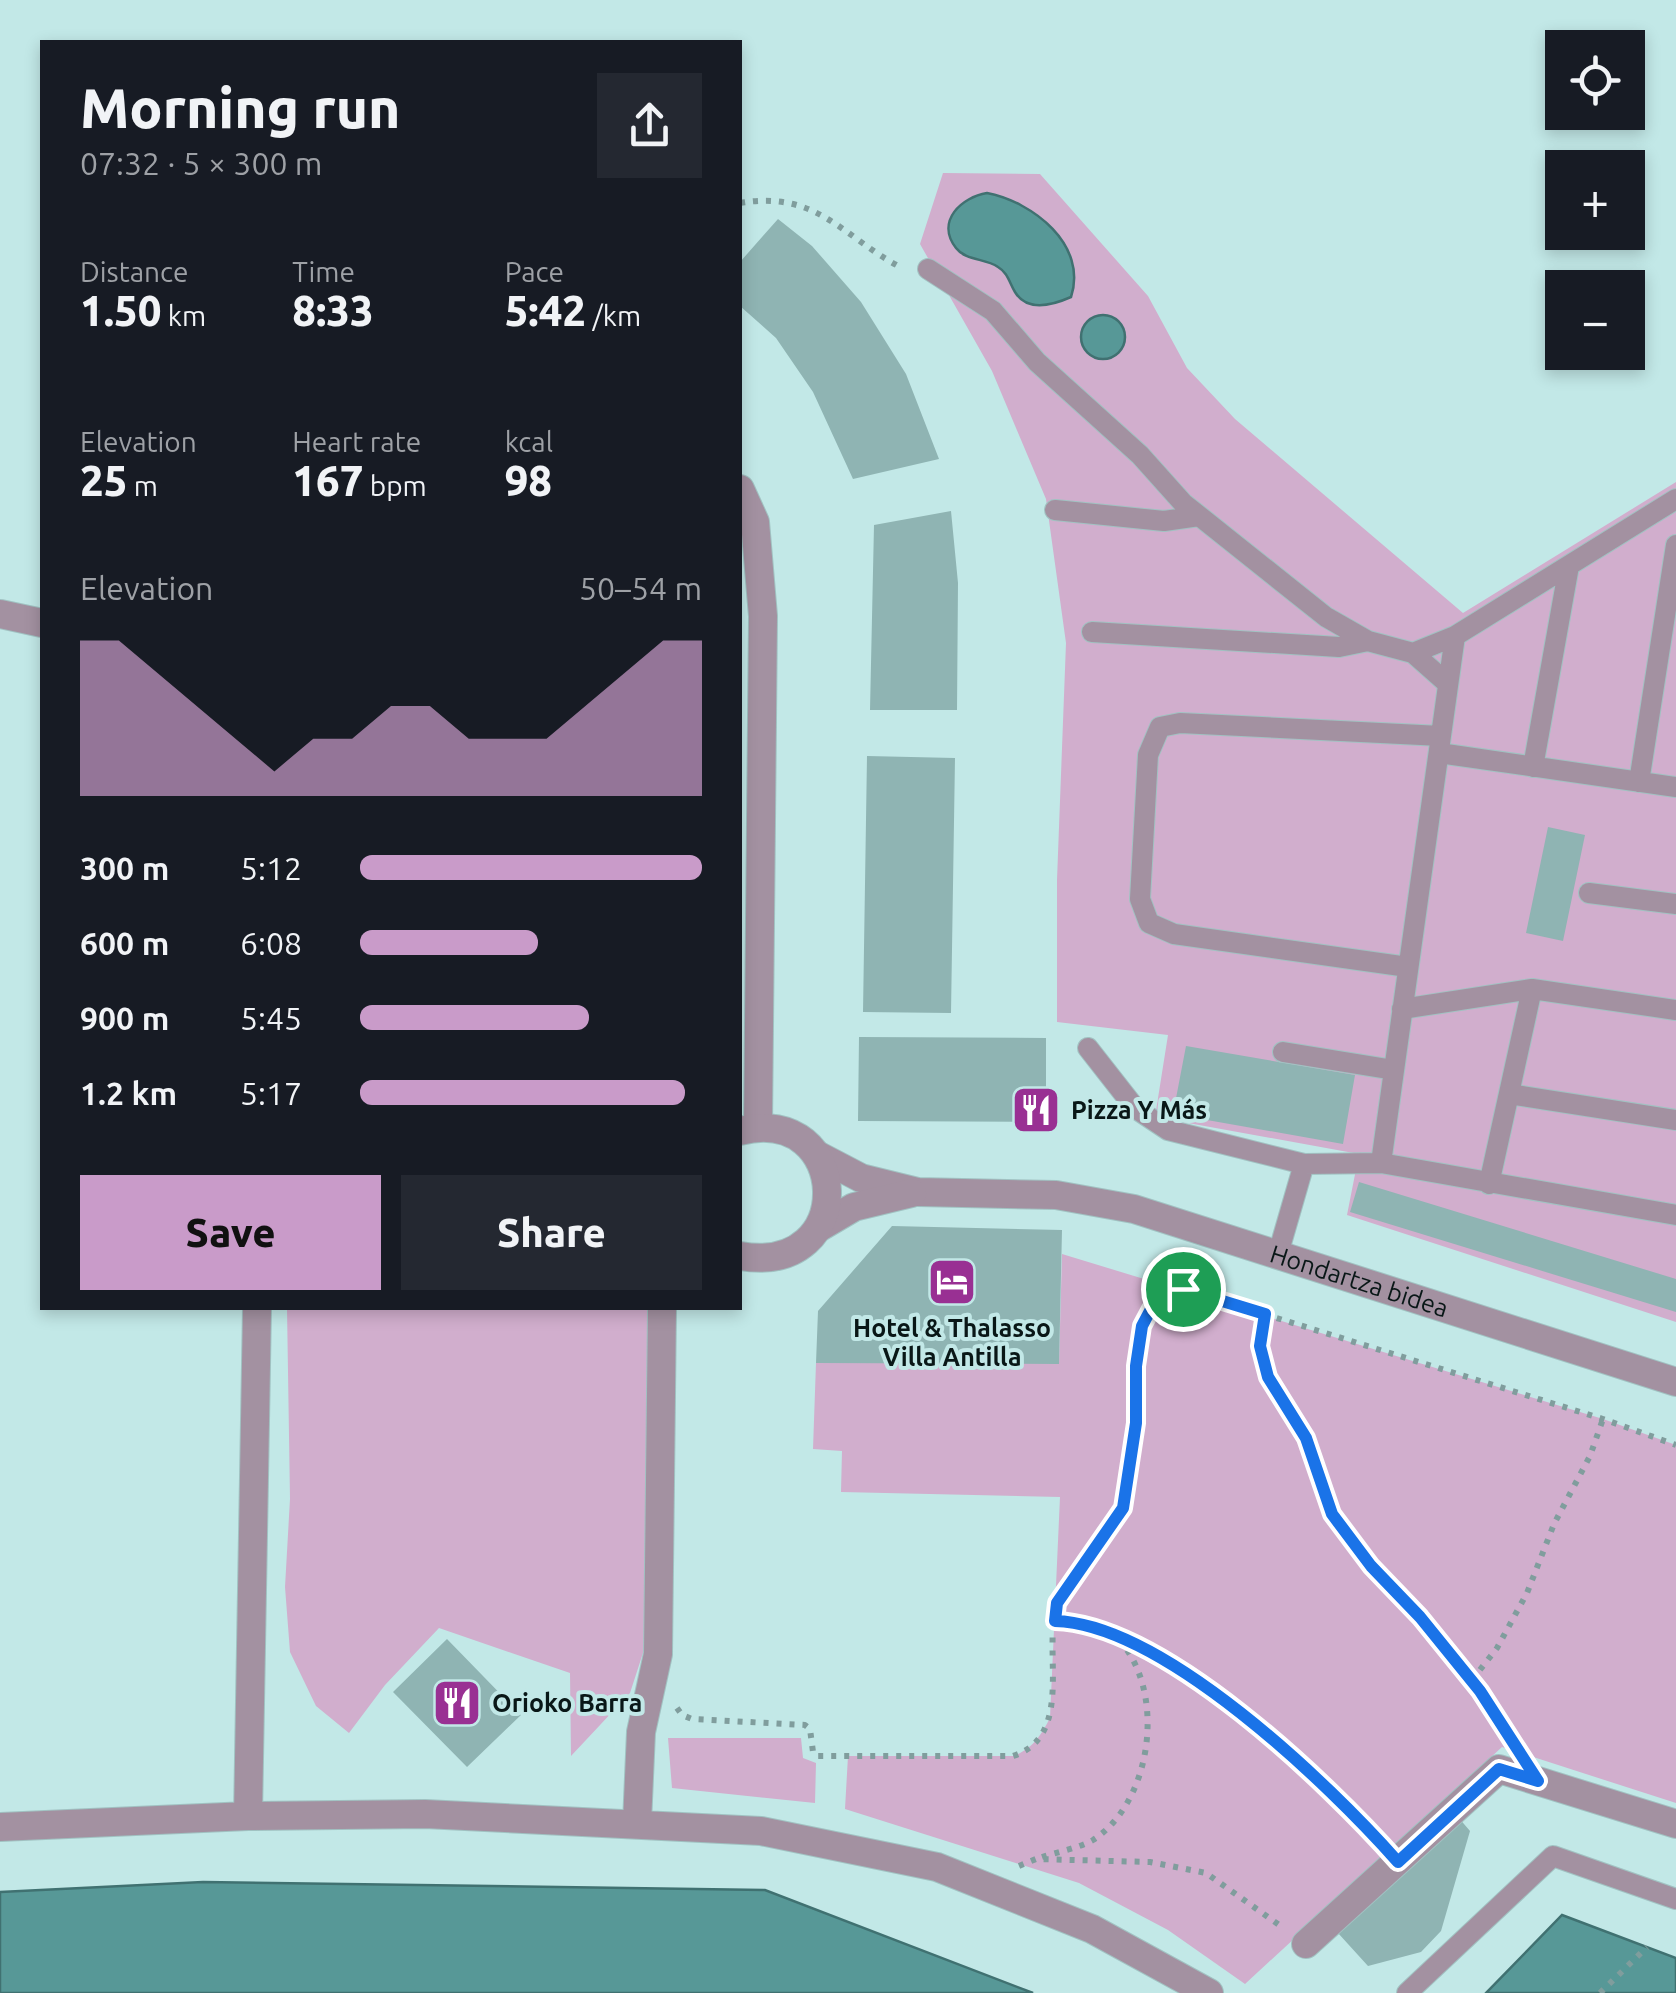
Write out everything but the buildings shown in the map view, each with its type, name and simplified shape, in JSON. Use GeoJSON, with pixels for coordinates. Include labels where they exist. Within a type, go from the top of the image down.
{"type":"FeatureCollection","features":[{"type":"Feature","properties":{"kind":"street"},"geometry":{"type":"LineString","coordinates":[[742,493],[755,522],[763,616],[749,1129],[780,1129],[861,1178],[918,1192]]}},
{"type":"Feature","properties":{"kind":"street"},"geometry":{"type":"LineString","coordinates":[[0,614],[40,624]]}},
{"type":"Feature","properties":{"kind":"street"},"geometry":{"type":"LineString","coordinates":[[817,1154],[829,1190],[820,1226]]}},
{"type":"Feature","properties":{"kind":"street"},"geometry":{"type":"LineString","coordinates":[[742,1256],[761,1260],[784,1256],[804,1244],[820,1226],[854,1207],[918,1192]]}},
{"type":"Feature","properties":{"kind":"street","name":"Hondartza bidea"},"geometry":{"type":"LineString","coordinates":[[918,1192],[1056,1195],[1134,1209],[1676,1382]]}},
{"type":"Feature","properties":{"kind":"street"},"geometry":{"type":"LineString","coordinates":[[248,1816],[257,1310]]}},
{"type":"Feature","properties":{"kind":"street"},"geometry":{"type":"LineString","coordinates":[[637,1823],[641,1732],[658,1654],[662,1310]]}},
{"type":"Feature","properties":{"kind":"street"},"geometry":{"type":"LineString","coordinates":[[1306,1944],[1499,1769],[1676,1824]]}},
{"type":"Feature","properties":{"kind":"street"},"geometry":{"type":"LineString","coordinates":[[0,1827],[248,1816],[426,1814],[761,1831],[937,1866],[1092,1929],[1209,1993]]}},
{"type":"Feature","properties":{"kind":"lane"},"geometry":{"type":"LineString","coordinates":[[928,270],[993,311],[1037,362],[1140,455],[1199,516],[1326,617],[1368,641],[1413,653],[1448,684]]}},
{"type":"Feature","properties":{"kind":"lane"},"geometry":{"type":"LineString","coordinates":[[1413,653],[1455,636],[1676,500]]}},
{"type":"Feature","properties":{"kind":"lane"},"geometry":{"type":"LineString","coordinates":[[1055,510],[1164,522],[1199,516]]}},
{"type":"Feature","properties":{"kind":"lane"},"geometry":{"type":"LineString","coordinates":[[1639,782],[1676,545]]}},
{"type":"Feature","properties":{"kind":"lane"},"geometry":{"type":"LineString","coordinates":[[1533,766],[1568,566]]}},
{"type":"Feature","properties":{"kind":"lane"},"geometry":{"type":"LineString","coordinates":[[1092,632],[1338,647],[1368,641]]}},
{"type":"Feature","properties":{"kind":"lane"},"geometry":{"type":"LineString","coordinates":[[1381,1163],[1455,636]]}},
{"type":"Feature","properties":{"kind":"lane"},"geometry":{"type":"LineString","coordinates":[[1408,967],[1174,934],[1150,923],[1140,899],[1148,755],[1160,728],[1180,723],[1440,745],[1533,766],[1676,787]]}},
{"type":"Feature","properties":{"kind":"lane"},"geometry":{"type":"LineString","coordinates":[[1590,893],[1676,904]]}},
{"type":"Feature","properties":{"kind":"lane"},"geometry":{"type":"LineString","coordinates":[[1402,1009],[1532,988],[1676,1010]]}},
{"type":"Feature","properties":{"kind":"lane"},"geometry":{"type":"LineString","coordinates":[[1489,1184],[1532,988]]}},
{"type":"Feature","properties":{"kind":"lane"},"geometry":{"type":"LineString","coordinates":[[1088,1048],[1134,1108],[1168,1130],[1304,1164],[1381,1163],[1676,1216]]}},
{"type":"Feature","properties":{"kind":"lane"},"geometry":{"type":"LineString","coordinates":[[1283,1052],[1394,1070]]}},
{"type":"Feature","properties":{"kind":"lane"},"geometry":{"type":"LineString","coordinates":[[1509,1094],[1676,1120]]}},
{"type":"Feature","properties":{"kind":"lane"},"geometry":{"type":"LineString","coordinates":[[1278,1254],[1304,1164]]}},
{"type":"Feature","properties":{"kind":"lane"},"geometry":{"type":"LineString","coordinates":[[1408,1993],[1552,1856],[1676,1900]]}},
{"type":"Feature","properties":{"kind":"path"},"geometry":{"type":"LineString","coordinates":[[742,203],[788,202],[821,214],[900,268],[928,270]]}},
{"type":"Feature","properties":{"kind":"path"},"geometry":{"type":"LineString","coordinates":[[674,1704],[682,1715],[692,1719],[805,1725],[810,1729],[812,1748],[818,1756],[1013,1756],[1025,1752],[1040,1738],[1050,1718],[1057,1603],[1123,1508],[1136,1423],[1136,1366],[1142,1326],[1166,1294],[1183,1289],[1676,1445]]}},
{"type":"Feature","properties":{"kind":"path"},"geometry":{"type":"LineString","coordinates":[[1265,1314],[1260,1346],[1268,1377],[1306,1438],[1332,1514],[1371,1566],[1472,1680],[1538,1781]]}},
{"type":"Feature","properties":{"kind":"path"},"geometry":{"type":"LineString","coordinates":[[1472,1680],[1497,1648],[1526,1593],[1554,1524],[1590,1456],[1603,1419]]}},
{"type":"Feature","properties":{"kind":"path"},"geometry":{"type":"LineString","coordinates":[[1055,1621],[1081,1622],[1112,1633],[1180,1671],[1268,1734],[1352,1810],[1398,1862]]}},
{"type":"Feature","properties":{"kind":"path"},"geometry":{"type":"LineString","coordinates":[[976,1883],[1093,1840],[1127,1804],[1145,1756],[1148,1709],[1139,1671],[1112,1633]]}},
{"type":"Feature","properties":{"kind":"path"},"geometry":{"type":"LineString","coordinates":[[1036,1859],[1150,1862],[1206,1873],[1306,1944]]}},
{"type":"Feature","properties":{"kind":"path"},"geometry":{"type":"LineString","coordinates":[[1600,1993],[1646,1946]]}},
{"type":"Feature","properties":{"kind":"shaded area"},"geometry":{"type":"Polygon","coordinates":[[[943,173],[1040,174],[1148,296],[1187,368],[1235,419],[1463,613],[1676,482],[1676,1322],[1347,1215],[1359,1154],[1155,1117],[1168,1035],[1057,1022],[1057,880],[1066,643],[1046,499],[992,371],[920,244],[943,173]]]}},
{"type":"Feature","properties":{"kind":"shaded area"},"geometry":{"type":"Polygon","coordinates":[[[1062,1254],[1603,1419],[1676,1445],[1676,1803],[1502,1747],[1245,1984],[1168,1930],[1079,1883],[845,1809],[848,1756],[1013,1756],[1040,1736],[1050,1718],[1060,1497],[841,1492],[842,1451],[813,1449],[816,1363],[1059,1363],[1062,1254]]]}},
{"type":"Feature","properties":{"kind":"shaded area"},"geometry":{"type":"Polygon","coordinates":[[[287,1310],[655,1310],[654,1619],[630,1693],[571,1756],[570,1673],[439,1628],[385,1685],[349,1733],[316,1706],[290,1652],[285,1587],[290,1499],[287,1310]]]}},
{"type":"Feature","properties":{"kind":"shaded area"},"geometry":{"type":"Polygon","coordinates":[[[668,1738],[801,1738],[803,1758],[816,1763],[815,1803],[672,1788],[668,1738]]]}},
{"type":"Feature","properties":{"kind":"water"},"geometry":{"type":"Polygon","coordinates":[[[987,193],[1022,206],[1053,229],[1072,260],[1071,297],[1049,304],[1026,302],[1001,269],[956,248],[948,229],[954,212],[969,199],[987,193]]]}},
{"type":"Feature","properties":{"kind":"water"},"geometry":{"type":"Polygon","coordinates":[[[1103,315],[1119,321],[1125,337],[1119,353],[1103,359],[1087,353],[1081,337],[1087,321],[1103,315]]]}},
{"type":"Feature","properties":{"kind":"water"},"geometry":{"type":"Polygon","coordinates":[[[203,1882],[765,1890],[1033,1993],[0,1993],[0,1892],[203,1882]]]}},
{"type":"Feature","properties":{"kind":"water"},"geometry":{"type":"Polygon","coordinates":[[[1562,1915],[1676,1958],[1676,1993],[1486,1993],[1562,1915]]]}},
{"type":"Feature","properties":{"kind":"place","name":"Pizza Y Más"},"geometry":{"type":"Point","coordinates":[1036,1110]}},
{"type":"Feature","properties":{"kind":"place","name":"Hotel & Thalasso Villa Antilla"},"geometry":{"type":"Point","coordinates":[952,1282]}},
{"type":"Feature","properties":{"kind":"place","name":"Orioko Barra"},"geometry":{"type":"Point","coordinates":[457,1703]}},
{"type":"Feature","properties":{"kind":"route"},"geometry":{"type":"LineString","coordinates":[[1183,1289],[1265,1314],[1260,1346],[1268,1377],[1306,1438],[1332,1514],[1371,1566],[1420,1617],[1480,1691],[1538,1781],[1499,1769],[1398,1862],[1352,1810],[1268,1734],[1180,1671],[1112,1633],[1081,1622],[1055,1621],[1057,1603],[1123,1508],[1136,1423],[1136,1366],[1142,1326],[1166,1294],[1183,1289]]}}]}
